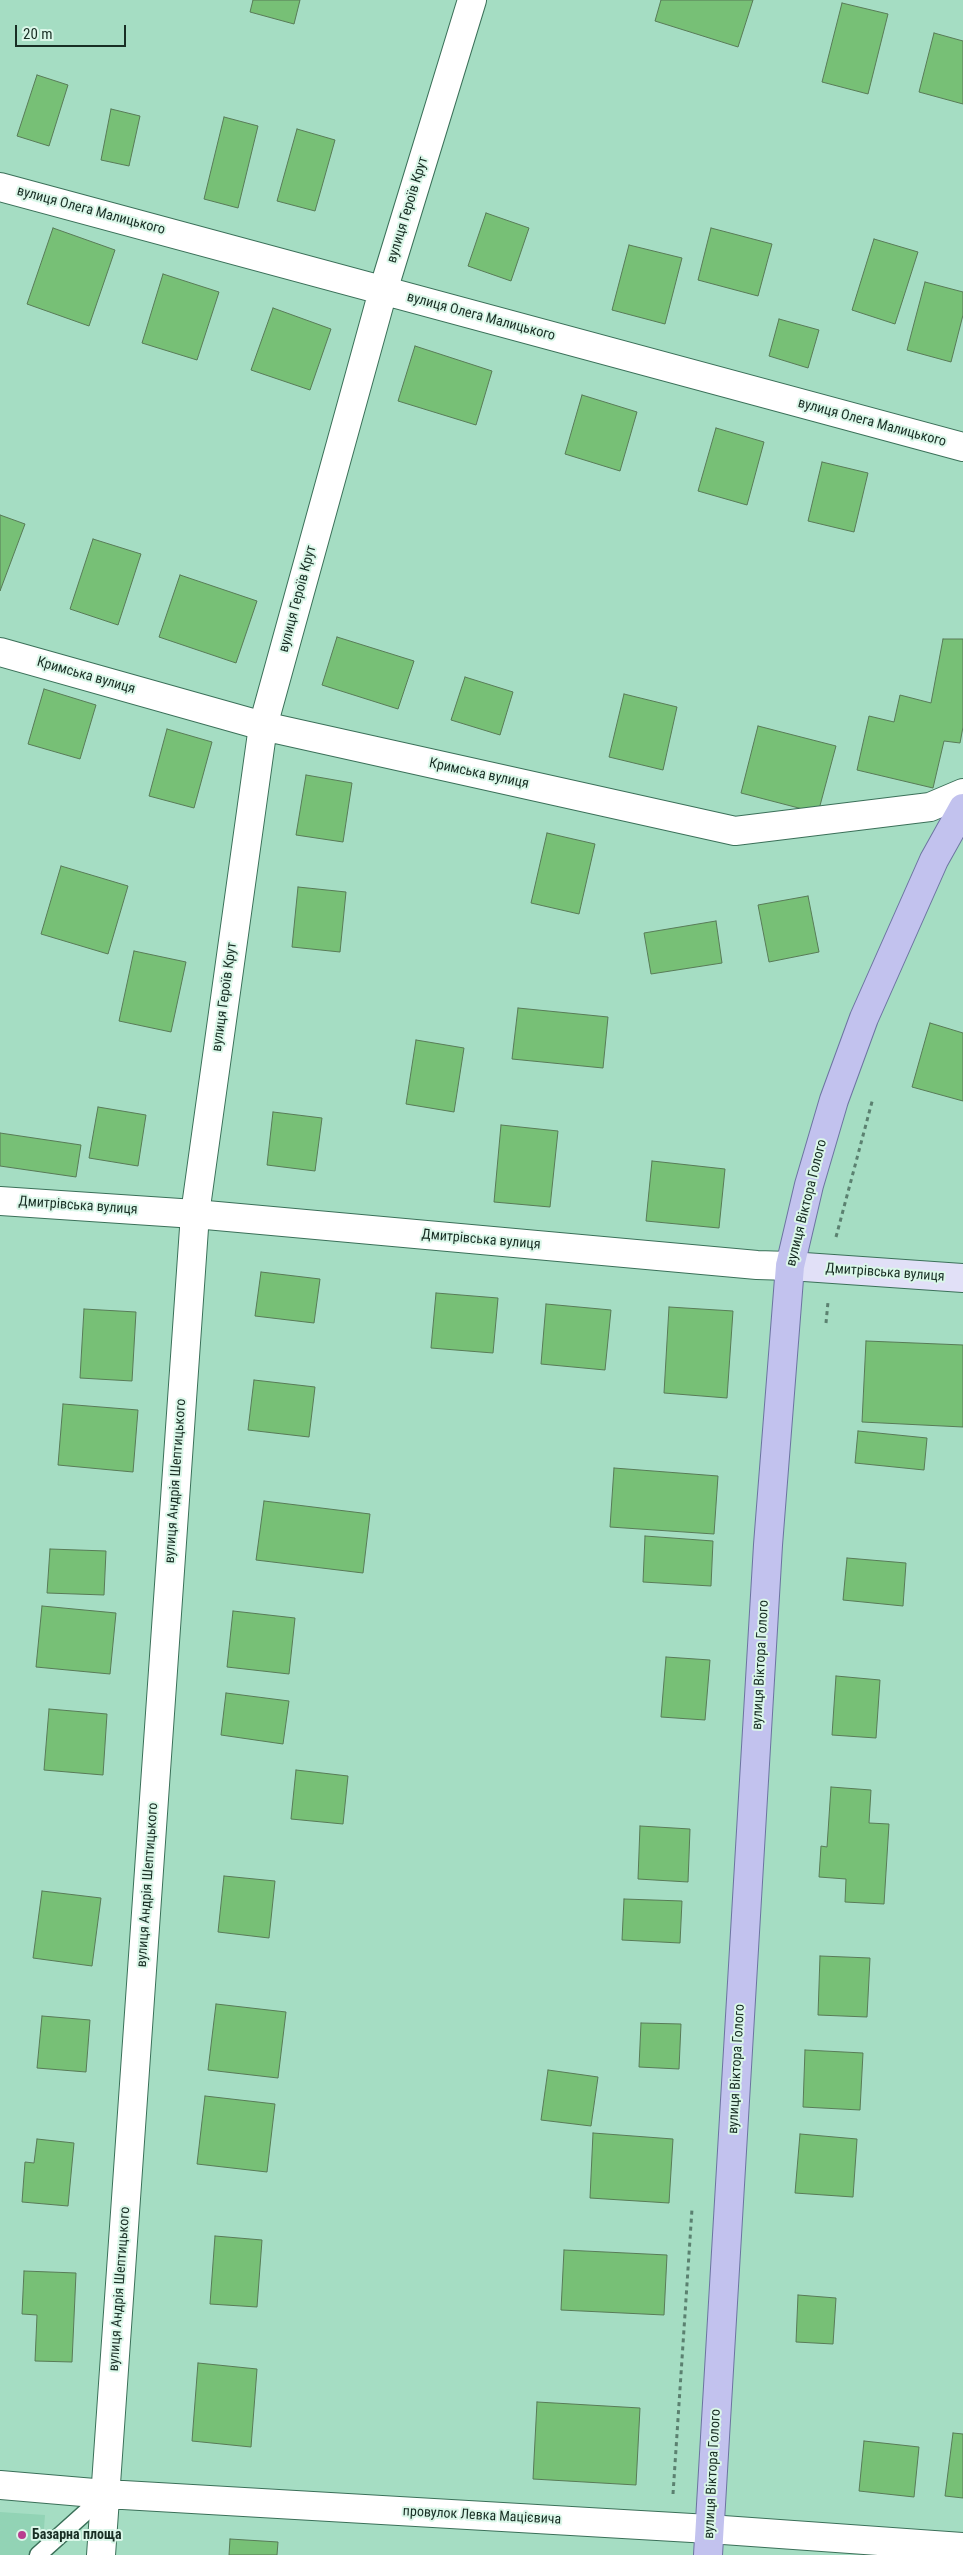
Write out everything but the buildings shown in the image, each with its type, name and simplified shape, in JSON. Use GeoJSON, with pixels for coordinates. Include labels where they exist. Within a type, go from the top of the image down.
{"type":"FeatureCollection","features":[{"type":"Feature","properties":{"kind":"main road","name":"вулиця Віктора Голого"},"geometry":{"type":"LineString","coordinates":[[709,2542],[768,1545],[790,1266],[809,1185],[831,1109],[864,1018],[930,868],[963,808]]}},
{"type":"Feature","properties":{"kind":"main road","name":"Дмитрівська вулиця"},"geometry":{"type":"LineString","coordinates":[[790,1266],[963,1278]]}},
{"type":"Feature","properties":{"kind":"street","name":"вулиця Героїв Крут"},"geometry":{"type":"LineString","coordinates":[[195,1214],[263,726],[383,291],[472,0]]}},
{"type":"Feature","properties":{"kind":"street","name":"вулиця Олега Малицького"},"geometry":{"type":"LineString","coordinates":[[0,187],[963,447]]}},
{"type":"Feature","properties":{"kind":"street","name":"Кримська вулиця"},"geometry":{"type":"LineString","coordinates":[[0,652],[263,726],[735,831],[930,807],[963,792]]}},
{"type":"Feature","properties":{"kind":"street","name":"Дмитрівська вулиця"},"geometry":{"type":"LineString","coordinates":[[0,1201],[195,1214],[757,1265],[790,1266]]}},
{"type":"Feature","properties":{"kind":"street","name":"вулиця Андрія Шептицького"},"geometry":{"type":"LineString","coordinates":[[101,2555],[195,1214]]}},
{"type":"Feature","properties":{"kind":"street","name":"провулок Левка Мацієвича"},"geometry":{"type":"LineString","coordinates":[[0,2485],[709,2542],[963,2547]]}},
{"type":"Feature","properties":{"kind":"lane"},"geometry":{"type":"LineString","coordinates":[[38,2555],[106,2494]]}},
{"type":"Feature","properties":{"kind":"path"},"geometry":{"type":"LineString","coordinates":[[826,1323],[830,1269],[841,1212],[876,1089]]}},
{"type":"Feature","properties":{"kind":"shaded area","name":"Базарна площа"},"geometry":{"type":"Polygon","coordinates":[[[0,2512],[45,2515],[42,2555],[0,2555],[0,2512]]]}},
{"type":"Feature","properties":{"kind":"place","name":"Базарна площа"},"geometry":{"type":"Point","coordinates":[22,2535]}}]}
